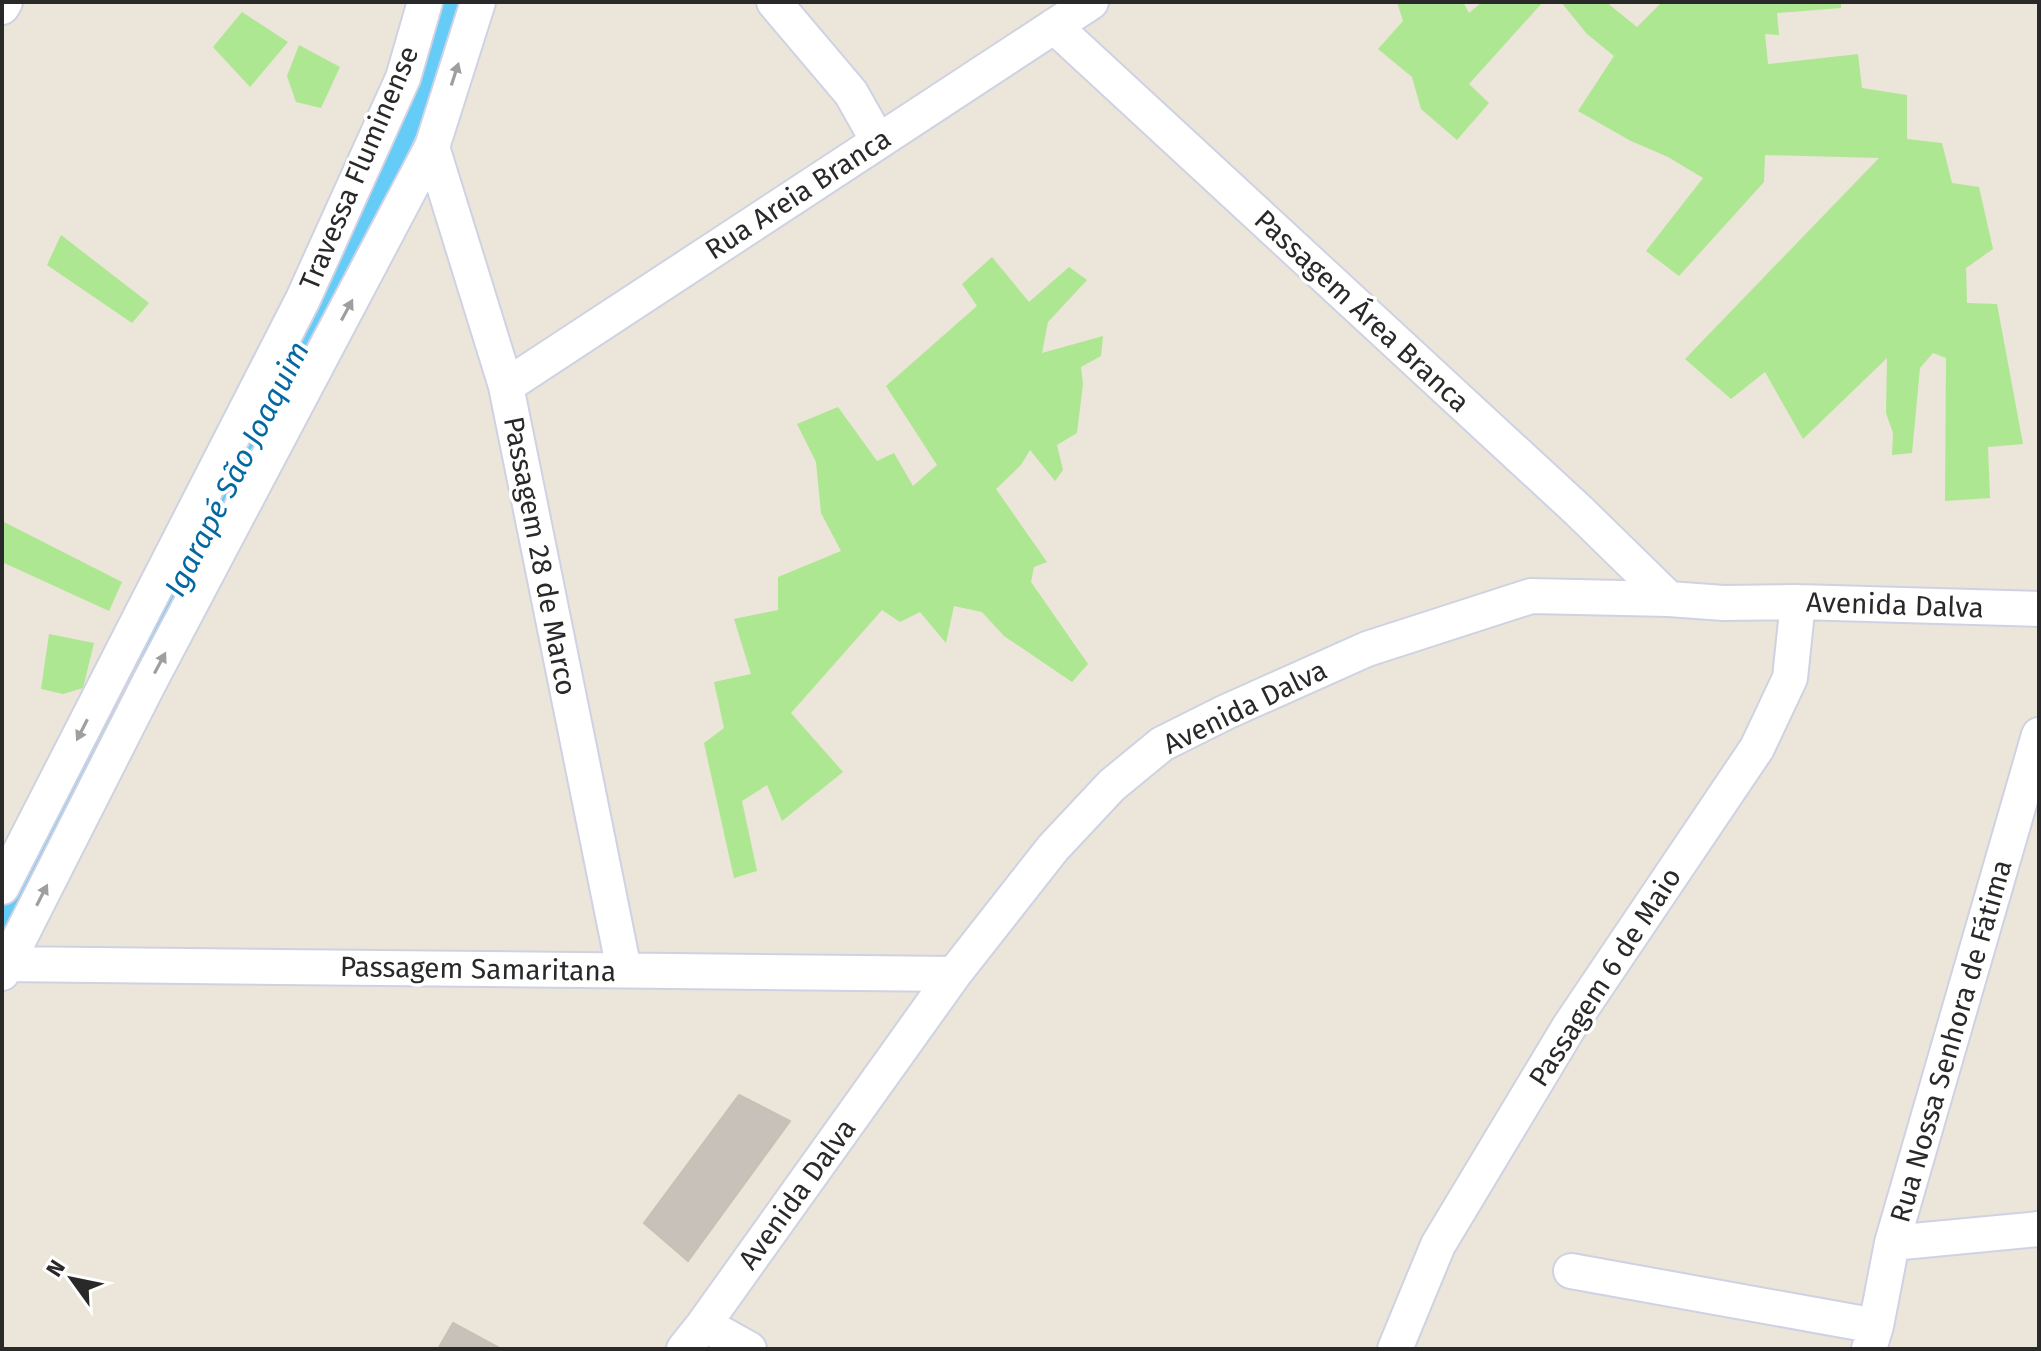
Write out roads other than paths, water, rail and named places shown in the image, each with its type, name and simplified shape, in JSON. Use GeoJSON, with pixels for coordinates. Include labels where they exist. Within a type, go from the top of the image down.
{"type":"FeatureCollection","features":[{"type":"Feature","properties":{"kind":"street","name":"Travessa Fluminense"},"geometry":{"type":"LineString","coordinates":[[2,887],[303,299],[403,78],[425,2]]}},
{"type":"Feature","properties":{"kind":"street"},"geometry":{"type":"LineString","coordinates":[[3,967],[432,147],[478,2]]}},
{"type":"Feature","properties":{"kind":"street"},"geometry":{"type":"LineString","coordinates":[[774,2],[851,93],[878,141]]}},
{"type":"Feature","properties":{"kind":"street","name":"Rua Areia Branca"},"geometry":{"type":"LineString","coordinates":[[506,386],[878,141],[1053,16],[1091,2]]}},
{"type":"Feature","properties":{"kind":"street","name":"Passagem Área Branca"},"geometry":{"type":"LineString","coordinates":[[1053,16],[1669,599]]}},
{"type":"Feature","properties":{"kind":"street","name":"Passagem 28 de Marco"},"geometry":{"type":"LineString","coordinates":[[432,147],[506,386],[624,970]]}},
{"type":"Feature","properties":{"kind":"street","name":"Avenida Dalva"},"geometry":{"type":"LineString","coordinates":[[694,1336],[954,974],[1053,848],[1112,785],[1162,744],[1367,649],[1531,596],[2039,609]]}},
{"type":"Feature","properties":{"kind":"street","name":"Passagem 6 de Maio"},"geometry":{"type":"LineString","coordinates":[[1395,1349],[1438,1245],[1569,1027],[1757,748],[1790,678],[1798,602]]}},
{"type":"Feature","properties":{"kind":"street","name":"Rua Nossa Senhora de Fátima"},"geometry":{"type":"LineString","coordinates":[[1872,1338],[1892,1243],[2039,735]]}},
{"type":"Feature","properties":{"kind":"street","name":"Passagem Samaritana"},"geometry":{"type":"LineString","coordinates":[[3,967],[954,974]]}},
{"type":"Feature","properties":{"kind":"street"},"geometry":{"type":"LineString","coordinates":[[1892,1243],[2039,1229]]}},
{"type":"Feature","properties":{"kind":"street"},"geometry":{"type":"LineString","coordinates":[[1571,1271],[1872,1338]]}},
{"type":"Feature","properties":{"kind":"street"},"geometry":{"type":"LineString","coordinates":[[694,1336],[749,1349]]}},
{"type":"Feature","properties":{"kind":"water","name":"Igarapé São Joaquim"},"geometry":{"type":"Polygon","coordinates":[[[431,2],[458,2],[442,81],[305,368],[2,948],[2,897],[431,2]]]}}]}
